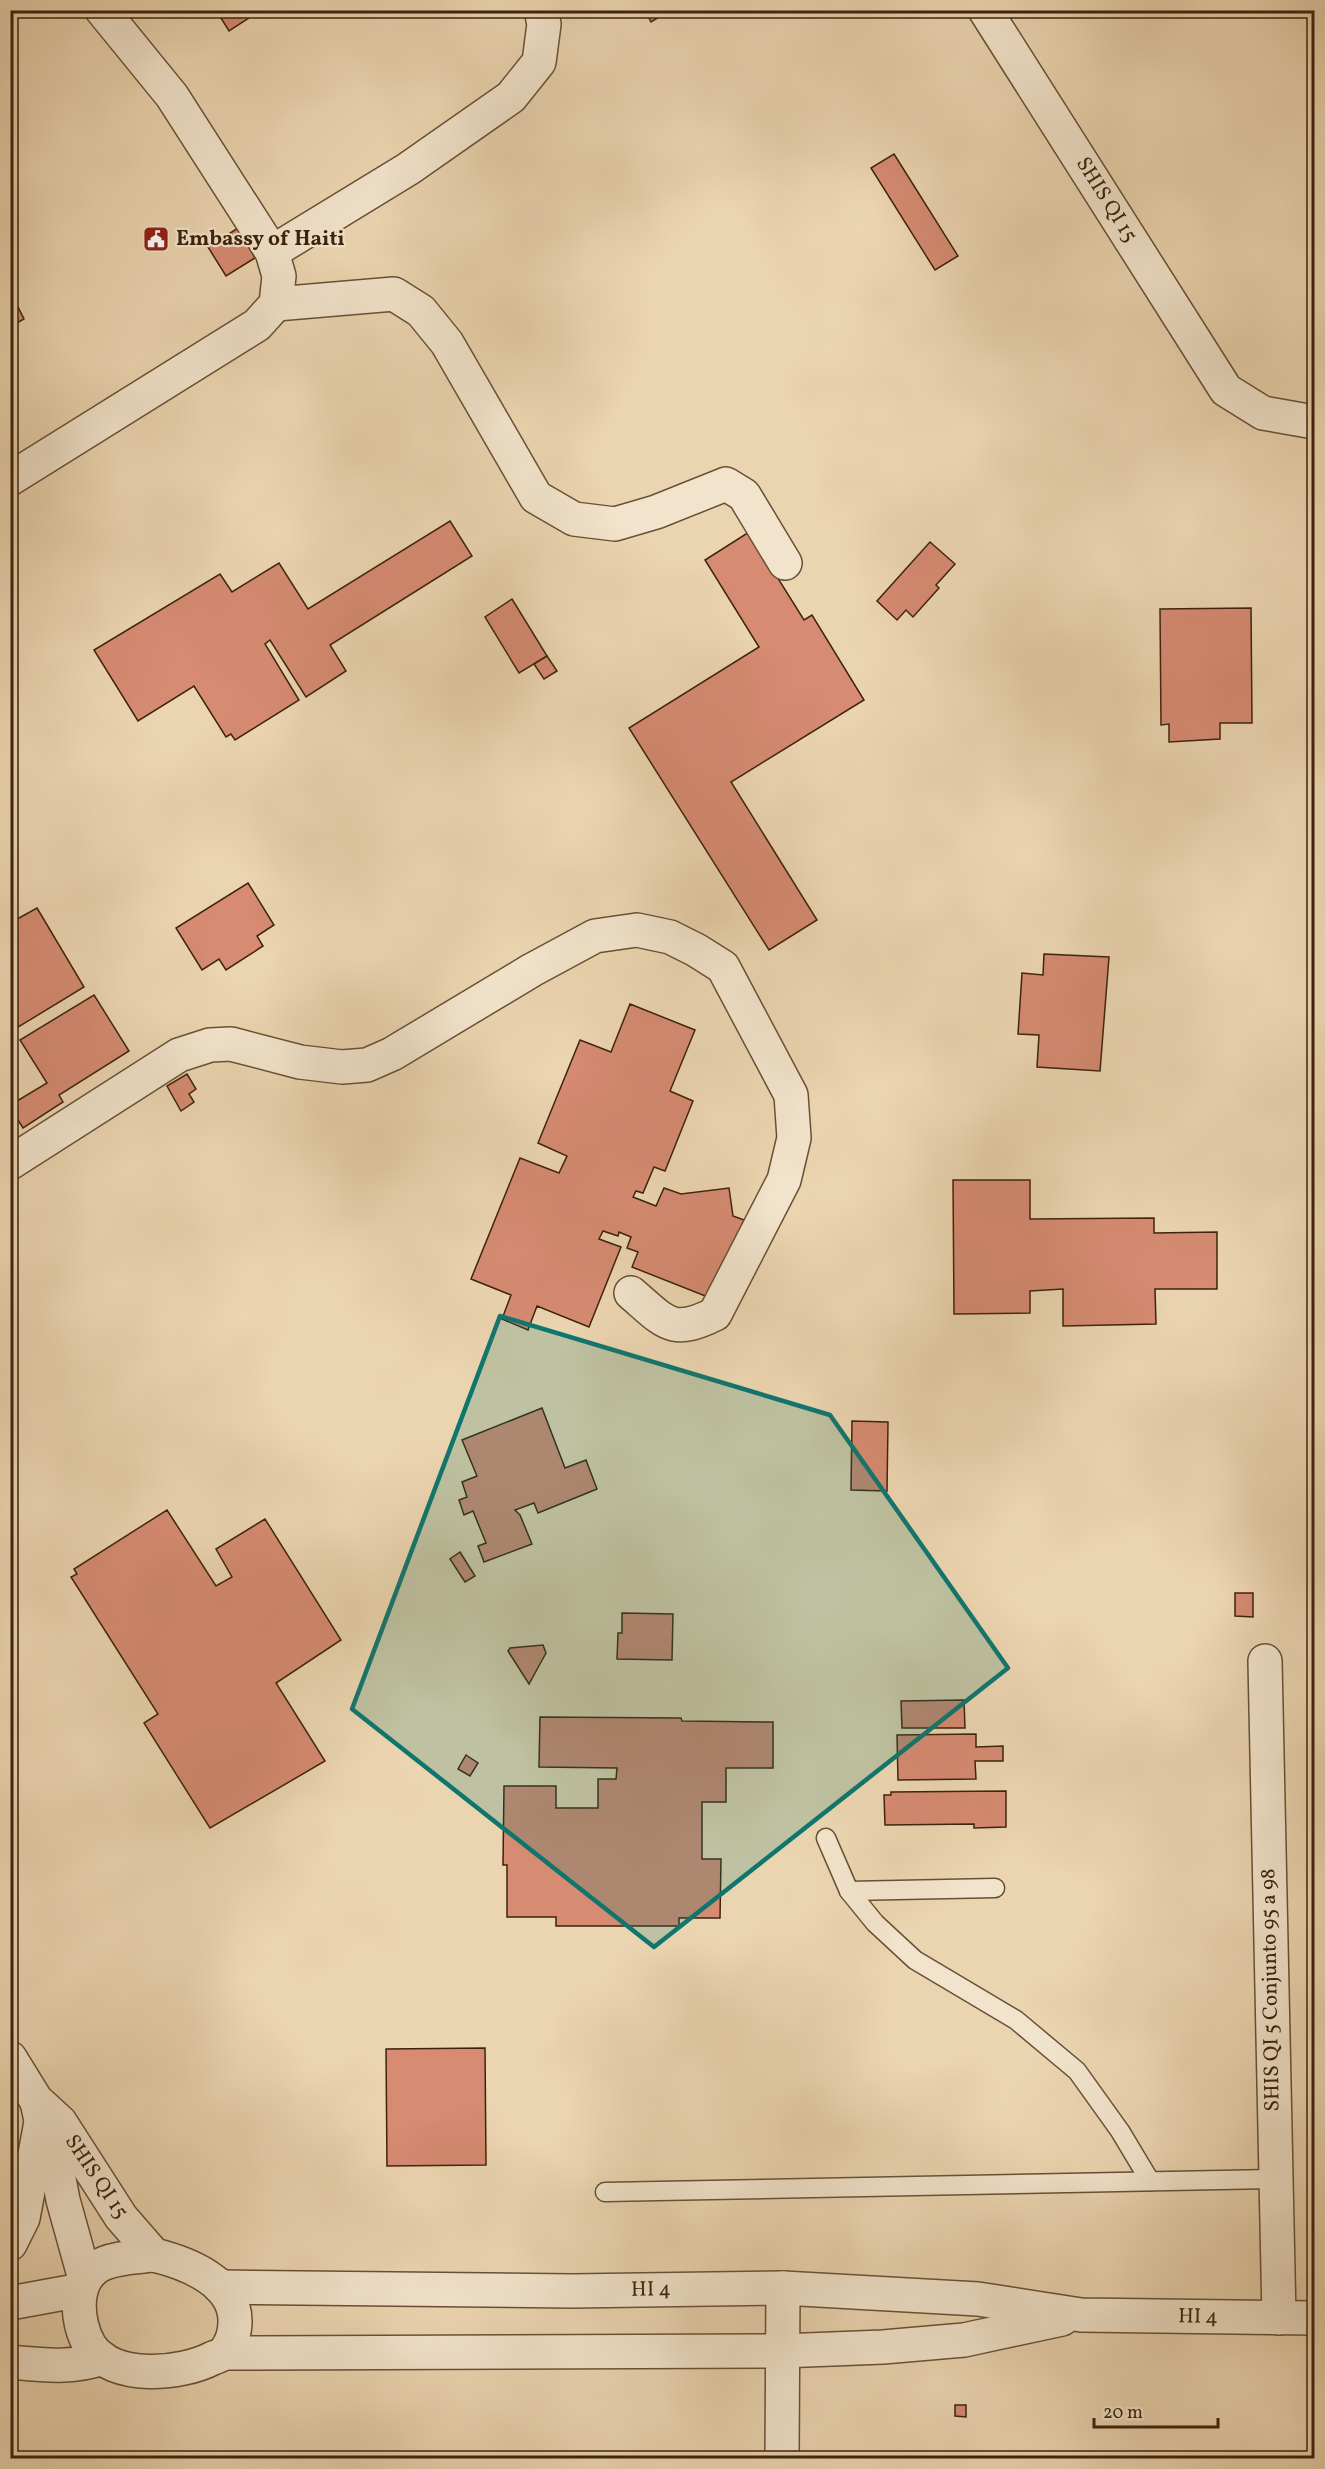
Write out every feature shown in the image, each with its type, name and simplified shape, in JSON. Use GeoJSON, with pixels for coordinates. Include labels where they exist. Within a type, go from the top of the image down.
{"type":"FeatureCollection","features":[{"type":"Feature","properties":{"kind":"street"},"geometry":{"type":"LineString","coordinates":[[10,479],[257,326],[276,304],[279,276],[272,252],[172,96],[102,10]]}},
{"type":"Feature","properties":{"kind":"street"},"geometry":{"type":"LineString","coordinates":[[272,252],[408,168],[511,97],[539,62],[544,24],[541,10]]}},
{"type":"Feature","properties":{"kind":"street","name":"SHIS QI 15"},"geometry":{"type":"LineString","coordinates":[[985,10],[1226,390],[1263,413],[1314,422]]}},
{"type":"Feature","properties":{"kind":"street"},"geometry":{"type":"LineString","coordinates":[[276,304],[394,294],[421,311],[447,343],[536,497],[574,519],[615,524],[656,512],[726,484],[744,495],[785,563]]}},
{"type":"Feature","properties":{"kind":"street"},"geometry":{"type":"LineString","coordinates":[[10,1163],[179,1055],[210,1045],[231,1044],[300,1062],[342,1067],[367,1065],[392,1054],[532,970],[595,936],[637,930],[670,937],[723,967],[791,1095],[794,1138],[784,1180],[715,1314],[695,1324],[677,1326],[663,1321],[631,1293]]}},
{"type":"Feature","properties":{"kind":"street","name":"SHIS QI 5 Conjunto 95 a 98"},"geometry":{"type":"LineString","coordinates":[[1265,1662],[1279,2318]]}},
{"type":"Feature","properties":{"kind":"street","name":"SHIS QI 15"},"geometry":{"type":"LineString","coordinates":[[10,2058],[39,2110],[46,2142],[57,2168],[83,2284]]}},
{"type":"Feature","properties":{"kind":"street"},"geometry":{"type":"LineString","coordinates":[[10,2244],[23,2218],[39,2110]]}},
{"type":"Feature","properties":{"kind":"street","name":"SHIS QI 15"},"geometry":{"type":"LineString","coordinates":[[39,2110],[60,2122],[121,2217],[154,2255]]}},
{"type":"Feature","properties":{"kind":"street"},"geometry":{"type":"LineString","coordinates":[[10,2303],[83,2284],[103,2264],[154,2255],[188,2266],[220,2287],[229,2297],[235,2310],[235,2328],[224,2353],[202,2364],[154,2373],[126,2368],[102,2358],[92,2349],[84,2335],[79,2308],[83,2284]]}},
{"type":"Feature","properties":{"kind":"street","name":"HI 4"},"geometry":{"type":"LineString","coordinates":[[220,2287],[572,2291],[783,2288],[978,2299],[1081,2315],[1314,2318]]}},
{"type":"Feature","properties":{"kind":"street"},"geometry":{"type":"LineString","coordinates":[[782,2458],[783,2288]]}},
{"type":"Feature","properties":{"kind":"street","name":"HI 4"},"geometry":{"type":"LineString","coordinates":[[224,2353],[782,2351],[883,2347],[964,2340],[1081,2315]]}},
{"type":"Feature","properties":{"kind":"street"},"geometry":{"type":"LineString","coordinates":[[10,2362],[58,2366],[85,2364],[102,2358]]}},
{"type":"Feature","properties":{"kind":"lane"},"geometry":{"type":"LineString","coordinates":[[826,1838],[849,1892],[875,1923],[915,1960],[1017,2020],[1077,2071],[1120,2131],[1150,2181]]}},
{"type":"Feature","properties":{"kind":"lane"},"geometry":{"type":"LineString","coordinates":[[849,1892],[995,1888]]}},
{"type":"Feature","properties":{"kind":"lane"},"geometry":{"type":"LineString","coordinates":[[605,2192],[1275,2179]]}},
{"type":"Feature","properties":{"kind":"highlighted area"},"geometry":{"type":"Polygon","coordinates":[[[500,1316],[830,1415],[1008,1668],[654,1947],[352,1709],[500,1316]]]}},
{"type":"Feature","properties":{"kind":"building"},"geometry":{"type":"Polygon","coordinates":[[[216,10],[261,10],[229,31],[216,10]]]}},
{"type":"Feature","properties":{"kind":"building"},"geometry":{"type":"Polygon","coordinates":[[[645,10],[671,10],[651,22],[645,10]]]}},
{"type":"Feature","properties":{"kind":"building"},"geometry":{"type":"Polygon","coordinates":[[[894,154],[958,256],[935,270],[871,168],[894,154]]]}},
{"type":"Feature","properties":{"kind":"building"},"geometry":{"type":"Polygon","coordinates":[[[238,228],[255,258],[226,276],[208,247],[238,228]]]}},
{"type":"Feature","properties":{"kind":"building"},"geometry":{"type":"Polygon","coordinates":[[[10,291],[24,319],[10,327],[10,291]]]}},
{"type":"Feature","properties":{"kind":"building"},"geometry":{"type":"Polygon","coordinates":[[[450,521],[472,556],[330,645],[346,671],[306,697],[270,640],[265,644],[299,700],[235,740],[231,734],[226,737],[194,686],[138,721],[94,650],[220,574],[232,592],[279,563],[308,609],[450,521]]]}},
{"type":"Feature","properties":{"kind":"building"},"geometry":{"type":"Polygon","coordinates":[[[749,532],[804,620],[812,615],[864,700],[731,782],[817,920],[769,950],[629,728],[759,647],[705,560],[749,532]]]}},
{"type":"Feature","properties":{"kind":"building"},"geometry":{"type":"Polygon","coordinates":[[[930,542],[955,564],[936,585],[939,588],[913,617],[906,610],[897,620],[877,601],[930,542]]]}},
{"type":"Feature","properties":{"kind":"building"},"geometry":{"type":"Polygon","coordinates":[[[512,599],[547,656],[519,673],[485,617],[512,599]]]}},
{"type":"Feature","properties":{"kind":"building"},"geometry":{"type":"Polygon","coordinates":[[[1251,608],[1252,723],[1220,723],[1220,739],[1169,742],[1169,724],[1161,725],[1160,609],[1251,608]]]}},
{"type":"Feature","properties":{"kind":"building"},"geometry":{"type":"Polygon","coordinates":[[[547,656],[557,671],[544,679],[534,664],[547,656]]]}},
{"type":"Feature","properties":{"kind":"building"},"geometry":{"type":"Polygon","coordinates":[[[248,883],[274,925],[257,936],[263,946],[226,970],[219,959],[202,970],[176,928],[248,883]]]}},
{"type":"Feature","properties":{"kind":"building"},"geometry":{"type":"Polygon","coordinates":[[[37,908],[84,987],[10,1032],[10,923],[37,908]]]}},
{"type":"Feature","properties":{"kind":"building"},"geometry":{"type":"Polygon","coordinates":[[[1044,954],[1109,957],[1100,1071],[1037,1067],[1039,1035],[1018,1034],[1022,973],[1043,975],[1044,954]]]}},
{"type":"Feature","properties":{"kind":"building"},"geometry":{"type":"Polygon","coordinates":[[[94,995],[129,1051],[59,1095],[63,1102],[23,1128],[11,1109],[12,1104],[47,1083],[20,1040],[94,995]]]}},
{"type":"Feature","properties":{"kind":"building"},"geometry":{"type":"Polygon","coordinates":[[[630,1004],[695,1030],[670,1091],[693,1101],[665,1171],[654,1167],[643,1193],[636,1191],[633,1197],[656,1206],[664,1188],[681,1194],[729,1188],[733,1216],[744,1220],[713,1299],[632,1267],[638,1252],[627,1248],[631,1237],[619,1232],[618,1236],[603,1231],[599,1239],[621,1247],[589,1327],[537,1306],[528,1330],[502,1319],[511,1295],[471,1279],[520,1158],[559,1173],[567,1156],[538,1143],[580,1040],[611,1052],[630,1004]]]}},
{"type":"Feature","properties":{"kind":"building"},"geometry":{"type":"Polygon","coordinates":[[[187,1074],[196,1089],[189,1094],[194,1102],[181,1111],[167,1086],[187,1074]]]}},
{"type":"Feature","properties":{"kind":"building"},"geometry":{"type":"Polygon","coordinates":[[[953,1180],[1030,1180],[1030,1219],[1154,1218],[1154,1233],[1217,1232],[1217,1289],[1155,1289],[1156,1324],[1063,1326],[1063,1289],[1030,1291],[1030,1313],[954,1314],[953,1180]]]}},
{"type":"Feature","properties":{"kind":"building"},"geometry":{"type":"Polygon","coordinates":[[[542,1408],[565,1468],[586,1460],[597,1489],[538,1513],[534,1503],[515,1510],[520,1515],[532,1544],[484,1562],[478,1546],[486,1543],[473,1511],[464,1515],[459,1500],[467,1497],[462,1482],[477,1476],[462,1440],[542,1408]]]}},
{"type":"Feature","properties":{"kind":"building"},"geometry":{"type":"Polygon","coordinates":[[[852,1421],[888,1422],[887,1491],[851,1490],[852,1421]]]}},
{"type":"Feature","properties":{"kind":"building"},"geometry":{"type":"Polygon","coordinates":[[[167,1510],[216,1586],[232,1577],[216,1549],[265,1519],[341,1640],[276,1683],[325,1761],[210,1828],[144,1723],[158,1714],[71,1577],[77,1574],[74,1569],[167,1510]]]}},
{"type":"Feature","properties":{"kind":"building"},"geometry":{"type":"Polygon","coordinates":[[[460,1552],[475,1576],[465,1582],[450,1559],[460,1552]]]}},
{"type":"Feature","properties":{"kind":"building"},"geometry":{"type":"Polygon","coordinates":[[[1235,1593],[1253,1593],[1253,1617],[1235,1616],[1235,1593]]]}},
{"type":"Feature","properties":{"kind":"building"},"geometry":{"type":"Polygon","coordinates":[[[622,1613],[673,1614],[672,1660],[617,1659],[618,1633],[622,1633],[622,1613]]]}},
{"type":"Feature","properties":{"kind":"building"},"geometry":{"type":"Polygon","coordinates":[[[543,1645],[546,1653],[529,1684],[508,1651],[510,1648],[543,1645]]]}},
{"type":"Feature","properties":{"kind":"building"},"geometry":{"type":"Polygon","coordinates":[[[964,1700],[965,1728],[902,1728],[901,1701],[964,1700]]]}},
{"type":"Feature","properties":{"kind":"building"},"geometry":{"type":"Polygon","coordinates":[[[540,1717],[681,1718],[682,1721],[773,1722],[773,1768],[726,1768],[726,1802],[702,1802],[702,1859],[721,1859],[720,1918],[679,1918],[679,1926],[556,1926],[556,1917],[507,1917],[507,1865],[503,1865],[504,1786],[556,1786],[556,1808],[598,1808],[598,1779],[616,1779],[617,1768],[539,1767],[540,1717]]]}},
{"type":"Feature","properties":{"kind":"building"},"geometry":{"type":"Polygon","coordinates":[[[976,1734],[976,1747],[1003,1746],[1003,1761],[975,1761],[976,1779],[898,1780],[897,1735],[976,1734]]]}},
{"type":"Feature","properties":{"kind":"building"},"geometry":{"type":"Polygon","coordinates":[[[466,1755],[478,1763],[470,1776],[458,1769],[466,1755]]]}},
{"type":"Feature","properties":{"kind":"building"},"geometry":{"type":"Polygon","coordinates":[[[1006,1791],[1006,1827],[974,1828],[974,1824],[885,1825],[884,1795],[891,1795],[891,1792],[1006,1791]]]}},
{"type":"Feature","properties":{"kind":"building"},"geometry":{"type":"Polygon","coordinates":[[[485,2048],[486,2165],[387,2166],[386,2049],[485,2048]]]}},
{"type":"Feature","properties":{"kind":"building"},"geometry":{"type":"Polygon","coordinates":[[[955,2405],[966,2405],[966,2417],[955,2416],[955,2405]]]}},
{"type":"Feature","properties":{"kind":"place","name":"Embassy of Haiti"},"geometry":{"type":"Point","coordinates":[156,239]}}]}
